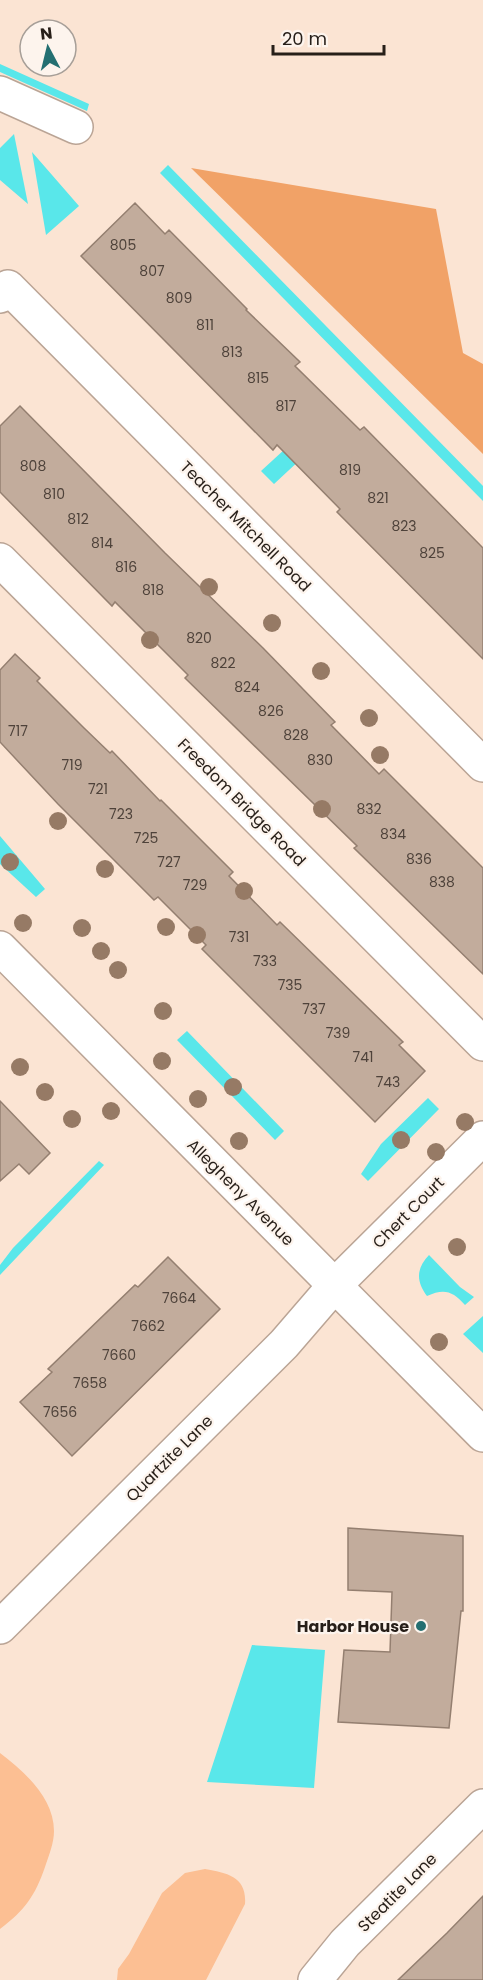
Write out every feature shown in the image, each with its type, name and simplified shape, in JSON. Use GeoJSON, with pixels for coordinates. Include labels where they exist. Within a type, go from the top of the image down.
{"type":"FeatureCollection","features":[{"type":"Feature","properties":{"kind":"street"},"geometry":{"type":"LineString","coordinates":[[0,93],[76,128]]}},
{"type":"Feature","properties":{"kind":"street","name":"Teacher Mitchell Road"},"geometry":{"type":"LineString","coordinates":[[4,292],[483,765]]}},
{"type":"Feature","properties":{"kind":"street","name":"Freedom Bridge Road"},"geometry":{"type":"LineString","coordinates":[[0,560],[483,1044]]}},
{"type":"Feature","properties":{"kind":"street","name":"Allegheny Avenue"},"geometry":{"type":"LineString","coordinates":[[2,954],[483,1436]]}},
{"type":"Feature","properties":{"kind":"street","name":"Chert Court"},"geometry":{"type":"LineString","coordinates":[[334,1286],[483,1138]]}},
{"type":"Feature","properties":{"kind":"street","name":"Quartzite Lane"},"geometry":{"type":"LineString","coordinates":[[0,1627],[284,1344],[334,1286]]}},
{"type":"Feature","properties":{"kind":"street","name":"Steatite Lane"},"geometry":{"type":"LineString","coordinates":[[315,1980],[345,1943],[483,1806]]}},
{"type":"Feature","properties":{"kind":"shaded area"},"geometry":{"type":"Polygon","coordinates":[[[191,168],[436,209],[463,353],[483,364],[483,454],[191,168]]]}},
{"type":"Feature","properties":{"kind":"shaded area"},"geometry":{"type":"Polygon","coordinates":[[[0,1753],[36,1786],[49,1807],[54,1831],[50,1854],[33,1894],[23,1909],[0,1929],[0,1753]]]}},
{"type":"Feature","properties":{"kind":"shaded area"},"geometry":{"type":"Polygon","coordinates":[[[205,1869],[221,1872],[234,1878],[243,1888],[245,1895],[245,1904],[206,1980],[117,1980],[118,1969],[129,1954],[162,1893],[185,1873],[205,1869]]]}},
{"type":"Feature","properties":{"kind":"water"},"geometry":{"type":"Polygon","coordinates":[[[0,64],[18,72],[18,78],[31,78],[89,104],[87,111],[0,72],[0,64]]]}},
{"type":"Feature","properties":{"kind":"water"},"geometry":{"type":"Polygon","coordinates":[[[14,134],[28,204],[0,180],[0,148],[14,134]]]}},
{"type":"Feature","properties":{"kind":"water"},"geometry":{"type":"Polygon","coordinates":[[[32,152],[79,206],[46,235],[32,152]]]}},
{"type":"Feature","properties":{"kind":"water"},"geometry":{"type":"Polygon","coordinates":[[[168,165],[483,486],[483,501],[160,173],[168,165]]]}},
{"type":"Feature","properties":{"kind":"water"},"geometry":{"type":"Polygon","coordinates":[[[333,405],[345,418],[274,484],[261,471],[333,405]]]}},
{"type":"Feature","properties":{"kind":"water"},"geometry":{"type":"Polygon","coordinates":[[[0,836],[45,889],[36,897],[0,864],[0,836]]]}},
{"type":"Feature","properties":{"kind":"water"},"geometry":{"type":"Polygon","coordinates":[[[187,1031],[284,1131],[275,1140],[177,1040],[187,1031]]]}},
{"type":"Feature","properties":{"kind":"water"},"geometry":{"type":"Polygon","coordinates":[[[428,1098],[439,1109],[368,1181],[361,1174],[381,1144],[428,1098]]]}},
{"type":"Feature","properties":{"kind":"water"},"geometry":{"type":"Polygon","coordinates":[[[99,1161],[104,1165],[0,1275],[0,1265],[13,1248],[99,1161]]]}},
{"type":"Feature","properties":{"kind":"water"},"geometry":{"type":"Polygon","coordinates":[[[429,1255],[460,1287],[474,1297],[465,1305],[448,1292],[438,1292],[427,1296],[419,1275],[429,1255]]]}},
{"type":"Feature","properties":{"kind":"water"},"geometry":{"type":"Polygon","coordinates":[[[483,1316],[483,1353],[463,1334],[483,1316]]]}},
{"type":"Feature","properties":{"kind":"water"},"geometry":{"type":"Polygon","coordinates":[[[252,1645],[325,1650],[314,1788],[207,1782],[252,1645]]]}},
{"type":"Feature","properties":{"kind":"building"},"geometry":{"type":"Polygon","coordinates":[[[135,203],[165,234],[169,230],[300,362],[295,366],[360,430],[364,427],[483,548],[483,659],[337,512],[340,509],[277,445],[273,450],[81,256],[135,203]]]}},
{"type":"Feature","properties":{"kind":"building"},"geometry":{"type":"Polygon","coordinates":[[[20,406],[165,553],[263,648],[335,722],[331,725],[379,774],[384,769],[483,868],[483,974],[354,848],[357,846],[185,678],[188,675],[115,602],[112,606],[0,492],[0,426],[20,406]]]}},
{"type":"Feature","properties":{"kind":"building"},"geometry":{"type":"Polygon","coordinates":[[[15,654],[40,678],[37,681],[84,728],[110,753],[112,751],[233,872],[229,876],[277,925],[280,922],[403,1042],[399,1045],[425,1071],[375,1122],[202,949],[206,945],[158,897],[154,900],[0,742],[0,670],[15,654]]]}},
{"type":"Feature","properties":{"kind":"building"},"geometry":{"type":"Polygon","coordinates":[[[0,1101],[50,1153],[29,1174],[19,1164],[0,1181],[0,1101]]]}},
{"type":"Feature","properties":{"kind":"building"},"geometry":{"type":"Polygon","coordinates":[[[168,1257],[220,1309],[72,1456],[20,1402],[52,1372],[48,1369],[135,1285],[138,1287],[168,1257]]]}},
{"type":"Feature","properties":{"kind":"building","name":"Harbor House"},"geometry":{"type":"Polygon","coordinates":[[[348,1528],[463,1536],[463,1611],[461,1611],[449,1728],[338,1722],[344,1650],[390,1652],[392,1592],[348,1590],[348,1528]]]}},
{"type":"Feature","properties":{"kind":"building"},"geometry":{"type":"Polygon","coordinates":[[[483,1896],[483,1980],[398,1980],[447,1933],[483,1896]]]}},
{"type":"Feature","properties":{"kind":"place","name":"Harbor House"},"geometry":{"type":"Point","coordinates":[421,1626]}}]}
